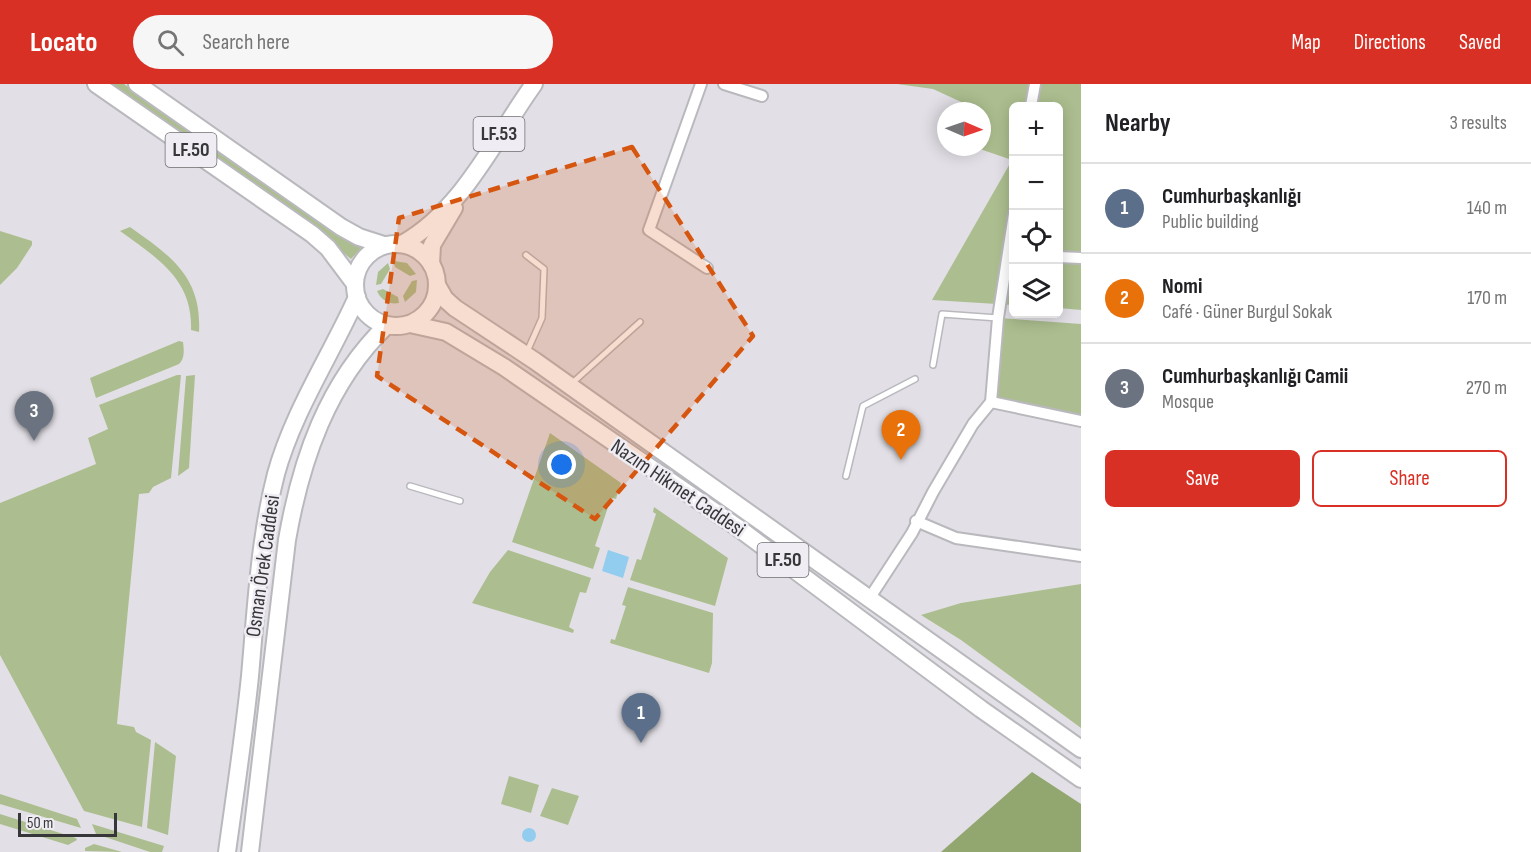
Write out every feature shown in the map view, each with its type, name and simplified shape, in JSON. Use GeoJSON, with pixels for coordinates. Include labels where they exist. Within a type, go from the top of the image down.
{"type":"FeatureCollection","features":[{"type":"Feature","properties":{"kind":"main road","name":"LF.50"},"geometry":{"type":"LineString","coordinates":[[96,84],[312,234],[328,248],[356,290],[368,315],[387,325]]}},
{"type":"Feature","properties":{"kind":"main road","name":"LF.50"},"geometry":{"type":"LineString","coordinates":[[137,84],[341,227],[359,237],[384,245],[402,244]]}},
{"type":"Feature","properties":{"kind":"main road","name":"LF.53"},"geometry":{"type":"LineString","coordinates":[[431,264],[432,244],[465,186],[534,84]]}},
{"type":"Feature","properties":{"kind":"main road","name":"LF.53"},"geometry":{"type":"LineString","coordinates":[[402,244],[417,236],[465,186]]}},
{"type":"Feature","properties":{"kind":"main road"},"geometry":{"type":"LineString","coordinates":[[387,325],[410,324],[427,312],[436,295],[437,285],[431,264],[419,251],[402,244]]}},
{"type":"Feature","properties":{"kind":"main road"},"geometry":{"type":"LineString","coordinates":[[356,290],[360,264],[375,249],[384,245]]}},
{"type":"Feature","properties":{"kind":"main road","name":"Nazım Hikmet Caddesi"},"geometry":{"type":"LineString","coordinates":[[437,285],[445,299],[1081,749]]}},
{"type":"Feature","properties":{"kind":"main road","name":"Osman Örek Caddesi"},"geometry":{"type":"LineString","coordinates":[[227,852],[247,704],[263,539],[276,473],[298,417],[332,351],[356,290]]}},
{"type":"Feature","properties":{"kind":"main road","name":"Nazım Hikmet Caddesi"},"geometry":{"type":"LineString","coordinates":[[410,324],[446,332],[479,350],[737,527],[981,709],[1081,779]]}},
{"type":"Feature","properties":{"kind":"main road","name":"Osman Örek Caddesi"},"geometry":{"type":"LineString","coordinates":[[250,852],[287,540],[295,494],[306,456],[337,388],[370,342],[387,325]]}},
{"type":"Feature","properties":{"kind":"street"},"geometry":{"type":"LineString","coordinates":[[701,84],[649,230],[707,268]]}},
{"type":"Feature","properties":{"kind":"street"},"geometry":{"type":"LineString","coordinates":[[724,84],[762,96]]}},
{"type":"Feature","properties":{"kind":"street"},"geometry":{"type":"LineString","coordinates":[[1032,102],[1035,84]]}},
{"type":"Feature","properties":{"kind":"street"},"geometry":{"type":"LineString","coordinates":[[1063,257],[1081,258]]}},
{"type":"Feature","properties":{"kind":"street"},"geometry":{"type":"LineString","coordinates":[[869,599],[912,533],[916,521],[973,424],[991,402],[998,318],[1009,258]]}},
{"type":"Feature","properties":{"kind":"street"},"geometry":{"type":"LineString","coordinates":[[991,402],[1081,421]]}},
{"type":"Feature","properties":{"kind":"street"},"geometry":{"type":"LineString","coordinates":[[916,521],[956,538],[1081,556]]}},
{"type":"Feature","properties":{"kind":"lane"},"geometry":{"type":"LineString","coordinates":[[526,255],[544,269],[542,318],[526,355]]}},
{"type":"Feature","properties":{"kind":"lane"},"geometry":{"type":"LineString","coordinates":[[933,365],[942,314],[998,318]]}},
{"type":"Feature","properties":{"kind":"lane"},"geometry":{"type":"LineString","coordinates":[[569,386],[640,322]]}},
{"type":"Feature","properties":{"kind":"lane"},"geometry":{"type":"LineString","coordinates":[[846,476],[863,406],[915,378]]}},
{"type":"Feature","properties":{"kind":"lane"},"geometry":{"type":"LineString","coordinates":[[410,486],[460,501]]}},
{"type":"Feature","properties":{"kind":"highlighted area"},"geometry":{"type":"Polygon","coordinates":[[[632,147],[753,336],[595,519],[377,376],[399,218],[632,147]]]}},
{"type":"Feature","properties":{"kind":"green space"},"geometry":{"type":"Polygon","coordinates":[[[111,84],[124,84],[284,198],[363,246],[351,259],[273,197],[111,84]]]}},
{"type":"Feature","properties":{"kind":"green space"},"geometry":{"type":"Polygon","coordinates":[[[897,84],[1081,84],[1081,310],[1063,308],[1063,102],[1009,102],[1009,159],[991,153],[991,102],[961,102],[933,89],[897,84]]]}},
{"type":"Feature","properties":{"kind":"green space"},"geometry":{"type":"Polygon","coordinates":[[[1009,165],[1009,305],[932,300],[1009,165]]]}},
{"type":"Feature","properties":{"kind":"green space"},"geometry":{"type":"Polygon","coordinates":[[[130,227],[171,258],[189,282],[199,313],[199,332],[191,330],[190,312],[179,283],[159,261],[120,231],[130,227]]]}},
{"type":"Feature","properties":{"kind":"green space"},"geometry":{"type":"Polygon","coordinates":[[[0,231],[32,241],[32,245],[17,268],[0,285],[0,231]]]}},
{"type":"Feature","properties":{"kind":"green space"},"geometry":{"type":"Polygon","coordinates":[[[394,261],[407,263],[416,274],[410,276],[395,267],[394,261]]]}},
{"type":"Feature","properties":{"kind":"green space"},"geometry":{"type":"Polygon","coordinates":[[[388,263],[390,269],[381,284],[376,285],[378,272],[388,263]]]}},
{"type":"Feature","properties":{"kind":"green space"},"geometry":{"type":"Polygon","coordinates":[[[417,280],[416,292],[405,302],[403,296],[412,281],[417,280]]]}},
{"type":"Feature","properties":{"kind":"green space"},"geometry":{"type":"Polygon","coordinates":[[[383,289],[398,297],[399,303],[383,299],[377,291],[383,289]]]}},
{"type":"Feature","properties":{"kind":"green space"},"geometry":{"type":"Polygon","coordinates":[[[1000,318],[1081,324],[1081,421],[991,402],[1000,318]]]}},
{"type":"Feature","properties":{"kind":"green space"},"geometry":{"type":"Polygon","coordinates":[[[179,341],[183,342],[184,351],[179,364],[96,398],[90,378],[179,341]]]}},
{"type":"Feature","properties":{"kind":"green space"},"geometry":{"type":"Polygon","coordinates":[[[181,375],[171,478],[153,487],[149,493],[139,494],[117,724],[134,727],[136,732],[151,740],[142,827],[84,811],[0,655],[0,503],[96,464],[88,438],[108,429],[99,405],[181,375]]]}},
{"type":"Feature","properties":{"kind":"green space"},"geometry":{"type":"Polygon","coordinates":[[[195,375],[189,468],[178,476],[186,376],[195,375]]]}},
{"type":"Feature","properties":{"kind":"green space"},"geometry":{"type":"Polygon","coordinates":[[[550,433],[621,483],[616,499],[611,498],[595,546],[600,548],[593,569],[512,542],[550,433]]]}},
{"type":"Feature","properties":{"kind":"green space"},"geometry":{"type":"Polygon","coordinates":[[[654,507],[728,558],[715,606],[630,580],[637,559],[641,560],[656,514],[653,512],[654,507]]]}},
{"type":"Feature","properties":{"kind":"green space"},"geometry":{"type":"Polygon","coordinates":[[[508,550],[591,578],[586,593],[580,592],[569,627],[574,630],[573,633],[472,603],[490,572],[508,550]]]}},
{"type":"Feature","properties":{"kind":"green space"},"geometry":{"type":"Polygon","coordinates":[[[1081,584],[1081,728],[961,640],[921,615],[961,603],[1081,584]]]}},
{"type":"Feature","properties":{"kind":"green space"},"geometry":{"type":"Polygon","coordinates":[[[628,587],[713,613],[712,663],[709,673],[610,643],[611,639],[615,640],[626,606],[622,605],[628,587]]]}},
{"type":"Feature","properties":{"kind":"green space"},"geometry":{"type":"Polygon","coordinates":[[[155,742],[176,756],[168,835],[147,828],[155,742]]]}},
{"type":"Feature","properties":{"kind":"green space"},"geometry":{"type":"Polygon","coordinates":[[[1032,772],[1081,804],[1081,852],[941,852],[1032,772]]]}},
{"type":"Feature","properties":{"kind":"green space"},"geometry":{"type":"Polygon","coordinates":[[[509,776],[539,785],[531,813],[501,804],[509,776]]]}},
{"type":"Feature","properties":{"kind":"green space"},"geometry":{"type":"Polygon","coordinates":[[[552,788],[579,796],[568,825],[540,816],[552,788]]]}},
{"type":"Feature","properties":{"kind":"green space"},"geometry":{"type":"Polygon","coordinates":[[[0,794],[77,819],[81,828],[0,804],[0,794]]]}},
{"type":"Feature","properties":{"kind":"green space"},"geometry":{"type":"Polygon","coordinates":[[[0,814],[77,840],[68,845],[0,824],[0,814]]]}},
{"type":"Feature","properties":{"kind":"green space"},"geometry":{"type":"Polygon","coordinates":[[[92,824],[164,846],[162,852],[150,852],[96,834],[92,824]]]}},
{"type":"Feature","properties":{"kind":"green space"},"geometry":{"type":"Polygon","coordinates":[[[94,844],[122,852],[85,851],[85,848],[94,844]]]}},
{"type":"Feature","properties":{"kind":"water"},"geometry":{"type":"Polygon","coordinates":[[[608,550],[629,557],[623,578],[602,571],[608,550]]]}},
{"type":"Feature","properties":{"kind":"water"},"geometry":{"type":"Polygon","coordinates":[[[529,828],[534,830],[536,835],[534,840],[529,842],[524,840],[522,835],[524,830],[529,828]]]}},
{"type":"Feature","properties":{"kind":"place","name":"Cumhurbaşkanlığı Camii"},"geometry":{"type":"Point","coordinates":[34,441]}},
{"type":"Feature","properties":{"kind":"place","name":"Nomi"},"geometry":{"type":"Point","coordinates":[901,460]}},
{"type":"Feature","properties":{"kind":"place","name":"Cumhurbaşkanlığı"},"geometry":{"type":"Point","coordinates":[641,743]}}]}
